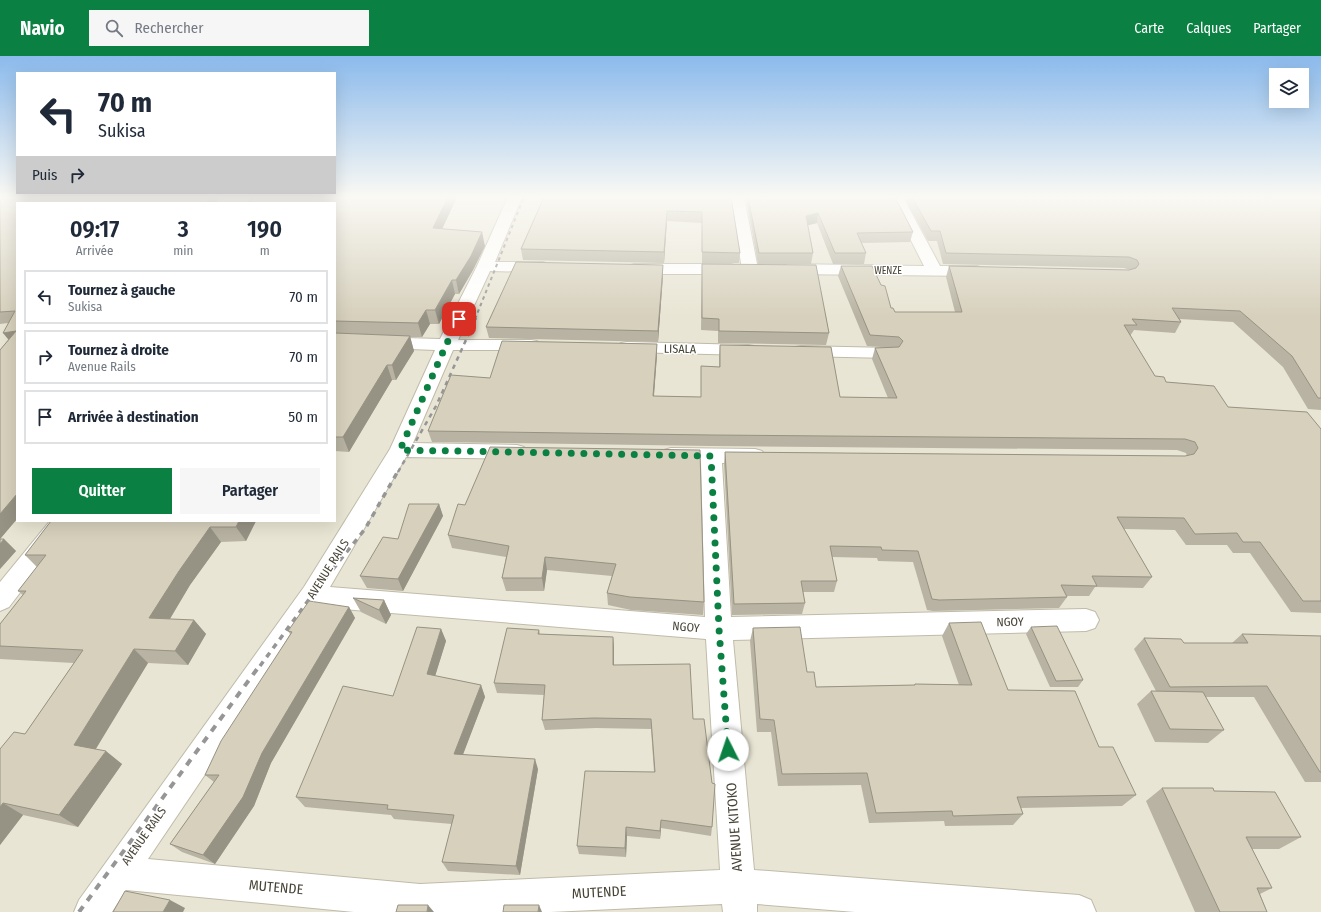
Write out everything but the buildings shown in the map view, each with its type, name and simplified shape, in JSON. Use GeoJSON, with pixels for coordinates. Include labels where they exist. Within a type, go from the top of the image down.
{"type":"FeatureCollection","features":[{"type":"Feature","properties":{"kind":"street","name":"AVENUE RAILS"},"geometry":{"type":"LineString","coordinates":[[91,912],[312,596],[400,450],[446,345],[498,237]]}},
{"type":"Feature","properties":{"kind":"street"},"geometry":{"type":"LineString","coordinates":[[752,237],[763,269]]}},
{"type":"Feature","properties":{"kind":"street"},"geometry":{"type":"LineString","coordinates":[[917,237],[934,270]]}},
{"type":"Feature","properties":{"kind":"street"},"geometry":{"type":"LineString","coordinates":[[485,266],[560,267]]}},
{"type":"Feature","properties":{"kind":"street","name":"WENZE"},"geometry":{"type":"LineString","coordinates":[[623,269],[990,271]]}},
{"type":"Feature","properties":{"kind":"street"},"geometry":{"type":"LineString","coordinates":[[336,341],[446,345],[551,346]]}},
{"type":"Feature","properties":{"kind":"street","name":"LISALA"},"geometry":{"type":"LineString","coordinates":[[614,347],[764,350]]}},
{"type":"Feature","properties":{"kind":"street"},"geometry":{"type":"LineString","coordinates":[[787,351],[890,353]]}},
{"type":"Feature","properties":{"kind":"street"},"geometry":{"type":"LineString","coordinates":[[400,450],[537,453]]}},
{"type":"Feature","properties":{"kind":"street"},"geometry":{"type":"LineString","coordinates":[[656,454],[774,456]]}},
{"type":"Feature","properties":{"kind":"street","name":"AVENUE KITOKO"},"geometry":{"type":"LineString","coordinates":[[711,456],[719,629],[739,899]]}},
{"type":"Feature","properties":{"kind":"street"},"geometry":{"type":"LineString","coordinates":[[0,600],[62,522]]}},
{"type":"Feature","properties":{"kind":"street","name":"NGOY"},"geometry":{"type":"LineString","coordinates":[[312,596],[719,629],[1086,620]]}},
{"type":"Feature","properties":{"kind":"street","name":"MUTENDE"},"geometry":{"type":"LineString","coordinates":[[119,873],[420,901],[739,899],[1079,912]]}},
{"type":"Feature","properties":{"kind":"shaded area"},"geometry":{"type":"Polygon","coordinates":[[[0,237],[16,237],[16,522],[336,522],[336,237],[1321,237],[1321,912],[0,912],[0,237]]]}},
{"type":"Feature","properties":{"kind":"railway"},"geometry":{"type":"LineString","coordinates":[[475,319],[508,237]]}},
{"type":"Feature","properties":{"kind":"railway"},"geometry":{"type":"LineString","coordinates":[[398,472],[436,406],[476,318]]}},
{"type":"Feature","properties":{"kind":"railway"},"geometry":{"type":"LineString","coordinates":[[260,666],[313,594],[365,529],[398,471]]}},
{"type":"Feature","properties":{"kind":"railway"},"geometry":{"type":"LineString","coordinates":[[79,912],[260,665]]}},
{"type":"Feature","properties":{"kind":"route"},"geometry":{"type":"LineString","coordinates":[[459,319],[400,450],[711,456],[719,629],[728,750]]}}]}
